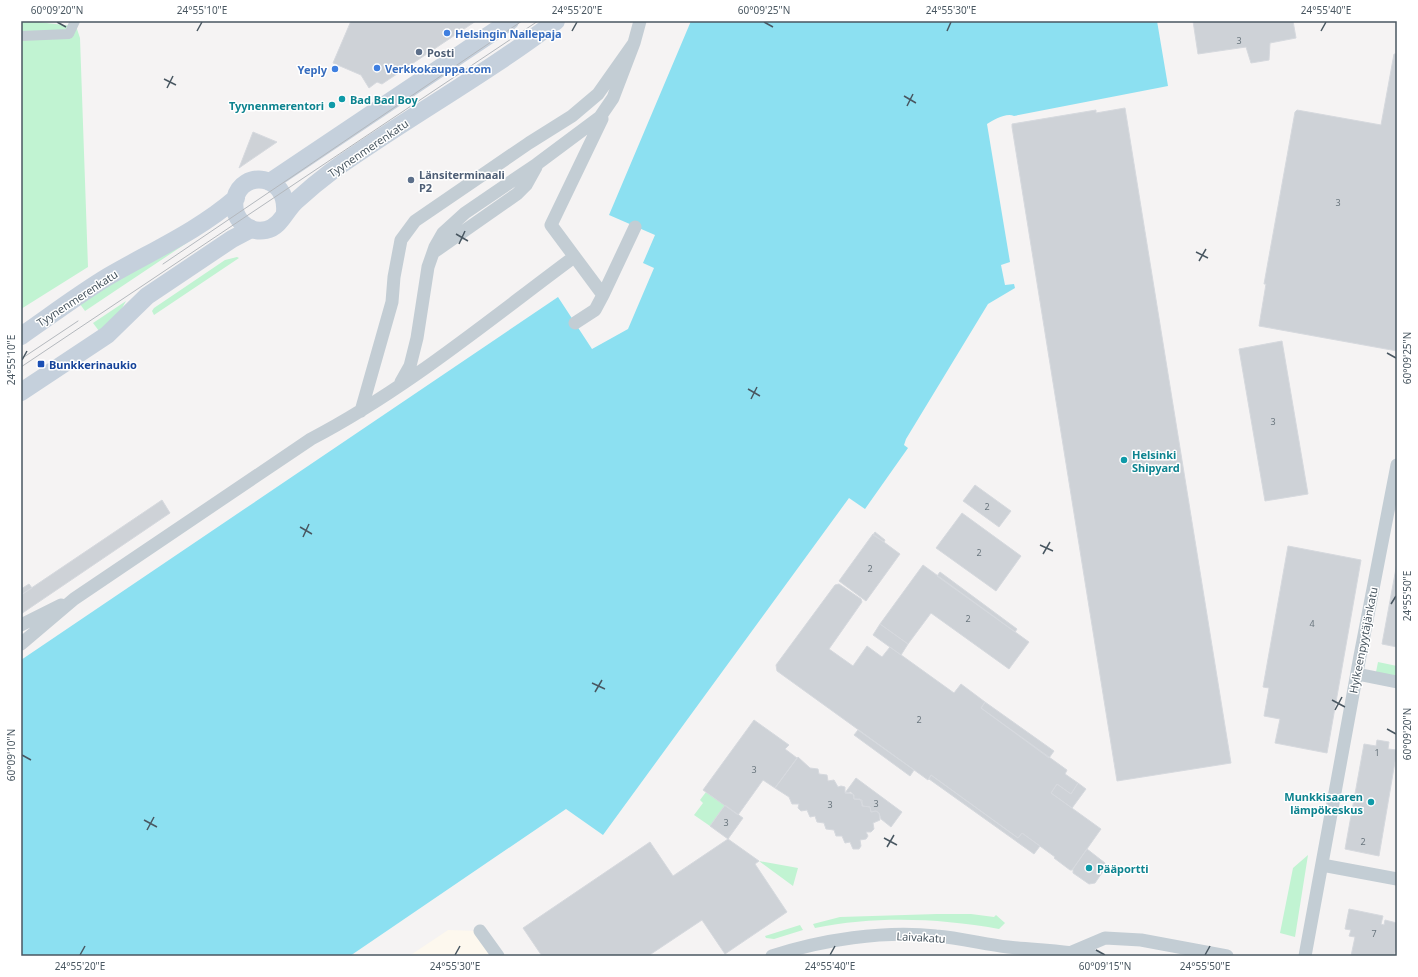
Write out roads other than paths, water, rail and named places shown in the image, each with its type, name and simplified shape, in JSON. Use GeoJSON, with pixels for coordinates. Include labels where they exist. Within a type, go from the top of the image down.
{"type":"FeatureCollection","features":[{"type":"Feature","properties":{"kind":"main road"},"geometry":{"type":"LineString","coordinates":[[285,212],[286,202],[282,192],[270,182],[510,21]]}},
{"type":"Feature","properties":{"kind":"main road","name":"Tyynenmerenkatu"},"geometry":{"type":"LineString","coordinates":[[21,392],[106,336],[147,296],[232,239],[251,229],[266,230],[275,226],[298,198],[332,171],[556,21]]}},
{"type":"Feature","properties":{"kind":"main road","name":"Tyynenmerenkatu"},"geometry":{"type":"LineString","coordinates":[[21,336],[108,277],[161,249],[220,211],[236,198],[239,190],[248,182],[262,180],[270,182]]}},
{"type":"Feature","properties":{"kind":"main road"},"geometry":{"type":"LineString","coordinates":[[236,198],[236,215],[245,226],[251,229]]}},
{"type":"Feature","properties":{"kind":"street"},"geometry":{"type":"LineString","coordinates":[[603,295],[551,225],[613,98],[634,43],[638,22]]}},
{"type":"Feature","properties":{"kind":"street"},"geometry":{"type":"LineString","coordinates":[[21,36],[69,34],[73,25]]}},
{"type":"Feature","properties":{"kind":"street"},"geometry":{"type":"LineString","coordinates":[[360,411],[392,302],[394,277],[401,240],[415,221],[522,147],[572,116],[598,94],[634,43]]}},
{"type":"Feature","properties":{"kind":"street"},"geometry":{"type":"LineString","coordinates":[[398,387],[410,366],[417,338],[428,267],[433,253],[443,234],[452,224],[596,121],[613,98]]}},
{"type":"Feature","properties":{"kind":"street"},"geometry":{"type":"LineString","coordinates":[[575,323],[595,310],[635,226]]}},
{"type":"Feature","properties":{"kind":"street"},"geometry":{"type":"LineString","coordinates":[[21,644],[74,599],[311,439],[353,417],[398,387],[574,257]]}},
{"type":"Feature","properties":{"kind":"street","name":"Hylkeenpyytäjänkatu"},"geometry":{"type":"LineString","coordinates":[[1305,956],[1357,674],[1392,525],[1397,465]]}},
{"type":"Feature","properties":{"kind":"street"},"geometry":{"type":"LineString","coordinates":[[21,625],[74,599]]}},
{"type":"Feature","properties":{"kind":"street"},"geometry":{"type":"LineString","coordinates":[[1357,674],[1397,682]]}},
{"type":"Feature","properties":{"kind":"street"},"geometry":{"type":"LineString","coordinates":[[1322,865],[1397,879]]}},
{"type":"Feature","properties":{"kind":"street"},"geometry":{"type":"LineString","coordinates":[[480,931],[498,956]]}},
{"type":"Feature","properties":{"kind":"street","name":"Laivakatu"},"geometry":{"type":"LineString","coordinates":[[772,956],[794,949],[849,939],[893,936],[936,936],[984,944],[1072,952],[1095,956]]}},
{"type":"Feature","properties":{"kind":"street","name":"Laivakatu"},"geometry":{"type":"LineString","coordinates":[[1072,952],[1105,938],[1141,940],[1227,956]]}},
{"type":"Feature","properties":{"kind":"water"},"geometry":{"type":"Polygon","coordinates":[[[691,21],[1157,21],[1168,86],[1014,116],[1008,115],[987,124],[1010,262],[1001,265],[1005,285],[1014,284],[1015,288],[988,304],[906,439],[904,445],[908,448],[865,509],[849,498],[603,835],[566,809],[350,956],[21,956],[21,660],[558,297],[592,349],[628,329],[654,268],[643,263],[655,235],[609,215],[691,21]]]}},
{"type":"Feature","properties":{"kind":"tram line"},"geometry":{"type":"LineString","coordinates":[[163,264],[522,21]]}},
{"type":"Feature","properties":{"kind":"tram line"},"geometry":{"type":"LineString","coordinates":[[21,367],[538,21]]}},
{"type":"Feature","properties":{"kind":"tram line"},"geometry":{"type":"LineString","coordinates":[[21,359],[78,321]]}},
{"type":"Feature","properties":{"kind":"place","name":"Helsingin Nallepaja"},"geometry":{"type":"Point","coordinates":[447,33]}},
{"type":"Feature","properties":{"kind":"place","name":"Posti"},"geometry":{"type":"Point","coordinates":[419,52]}},
{"type":"Feature","properties":{"kind":"place","name":"Verkkokauppa.com"},"geometry":{"type":"Point","coordinates":[377,68]}},
{"type":"Feature","properties":{"kind":"place","name":"Yeply"},"geometry":{"type":"Point","coordinates":[335,69]}},
{"type":"Feature","properties":{"kind":"place","name":"Bad Bad Boy"},"geometry":{"type":"Point","coordinates":[342,99]}},
{"type":"Feature","properties":{"kind":"place","name":"Tyynenmerentori"},"geometry":{"type":"Point","coordinates":[332,105]}},
{"type":"Feature","properties":{"kind":"place","name":"Länsiterminaali P2"},"geometry":{"type":"Point","coordinates":[411,180]}},
{"type":"Feature","properties":{"kind":"place","name":"Bunkkerinaukio"},"geometry":{"type":"Point","coordinates":[41,364]}},
{"type":"Feature","properties":{"kind":"place","name":"Helsinki Shipyard"},"geometry":{"type":"Point","coordinates":[1124,460]}},
{"type":"Feature","properties":{"kind":"place","name":"Munkkisaaren lämpökeskus"},"geometry":{"type":"Point","coordinates":[1371,802]}},
{"type":"Feature","properties":{"kind":"place","name":"Pääportti"},"geometry":{"type":"Point","coordinates":[1089,868]}}]}
